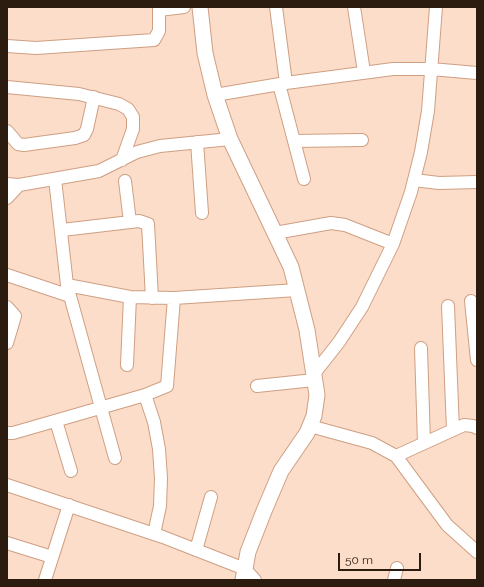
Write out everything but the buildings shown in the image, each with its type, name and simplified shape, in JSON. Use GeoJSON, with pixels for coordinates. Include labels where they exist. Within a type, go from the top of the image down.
{"type":"FeatureCollection","features":[{"type":"Feature","properties":{"kind":"street"},"geometry":{"type":"LineString","coordinates":[[7,46],[36,48],[154,40],[159,31],[159,8],[184,7]]}},
{"type":"Feature","properties":{"kind":"street"},"geometry":{"type":"LineString","coordinates":[[200,7],[205,53],[215,95],[230,139],[291,267],[307,330],[317,395],[314,416],[310,426],[307,433],[281,471],[248,552],[244,574]]}},
{"type":"Feature","properties":{"kind":"street"},"geometry":{"type":"LineString","coordinates":[[276,7],[282,84],[304,179]]}},
{"type":"Feature","properties":{"kind":"street"},"geometry":{"type":"LineString","coordinates":[[354,7],[364,72]]}},
{"type":"Feature","properties":{"kind":"street"},"geometry":{"type":"LineString","coordinates":[[257,386],[314,377],[362,307],[393,244],[414,180],[427,117],[436,7]]}},
{"type":"Feature","properties":{"kind":"street"},"geometry":{"type":"LineString","coordinates":[[215,95],[364,72],[431,69],[477,74]]}},
{"type":"Feature","properties":{"kind":"street"},"geometry":{"type":"LineString","coordinates":[[7,87],[66,92],[94,97],[128,108],[132,117],[133,129],[122,160]]}},
{"type":"Feature","properties":{"kind":"street"},"geometry":{"type":"LineString","coordinates":[[7,131],[18,144],[24,145],[75,138],[84,135],[87,129],[94,97]]}},
{"type":"Feature","properties":{"kind":"street"},"geometry":{"type":"LineString","coordinates":[[7,198],[10,185],[100,171],[146,148],[230,139]]}},
{"type":"Feature","properties":{"kind":"street"},"geometry":{"type":"LineString","coordinates":[[294,141],[362,140]]}},
{"type":"Feature","properties":{"kind":"street"},"geometry":{"type":"LineString","coordinates":[[197,142],[202,213]]}},
{"type":"Feature","properties":{"kind":"street"},"geometry":{"type":"LineString","coordinates":[[55,179],[68,291],[102,407],[115,458]]}},
{"type":"Feature","properties":{"kind":"street"},"geometry":{"type":"LineString","coordinates":[[414,180],[439,183],[477,182]]}},
{"type":"Feature","properties":{"kind":"street"},"geometry":{"type":"LineString","coordinates":[[125,181],[130,222]]}},
{"type":"Feature","properties":{"kind":"street"},"geometry":{"type":"LineString","coordinates":[[62,230],[144,221],[148,224],[152,298]]}},
{"type":"Feature","properties":{"kind":"street"},"geometry":{"type":"LineString","coordinates":[[275,233],[331,223],[345,225],[393,244]]}},
{"type":"Feature","properties":{"kind":"street"},"geometry":{"type":"LineString","coordinates":[[7,275],[68,291],[130,297],[174,298],[297,290]]}},
{"type":"Feature","properties":{"kind":"street"},"geometry":{"type":"LineString","coordinates":[[127,365],[130,297]]}},
{"type":"Feature","properties":{"kind":"street"},"geometry":{"type":"LineString","coordinates":[[7,433],[13,433],[145,395],[167,386],[174,298]]}},
{"type":"Feature","properties":{"kind":"street"},"geometry":{"type":"LineString","coordinates":[[471,301],[477,358]]}},
{"type":"Feature","properties":{"kind":"street"},"geometry":{"type":"LineString","coordinates":[[448,306],[453,430]]}},
{"type":"Feature","properties":{"kind":"street"},"geometry":{"type":"LineString","coordinates":[[7,307],[15,316],[7,343]]}},
{"type":"Feature","properties":{"kind":"street"},"geometry":{"type":"LineString","coordinates":[[421,348],[424,443]]}},
{"type":"Feature","properties":{"kind":"street"},"geometry":{"type":"LineString","coordinates":[[145,395],[154,422],[160,456],[160,506],[154,534]]}},
{"type":"Feature","properties":{"kind":"street"},"geometry":{"type":"LineString","coordinates":[[56,420],[71,471]]}},
{"type":"Feature","properties":{"kind":"street"},"geometry":{"type":"LineString","coordinates":[[396,456],[464,425],[477,428]]}},
{"type":"Feature","properties":{"kind":"street"},"geometry":{"type":"LineString","coordinates":[[310,426],[372,443],[396,456],[447,525],[477,552]]}},
{"type":"Feature","properties":{"kind":"street"},"geometry":{"type":"LineString","coordinates":[[7,485],[154,534],[196,550],[255,580]]}},
{"type":"Feature","properties":{"kind":"street"},"geometry":{"type":"LineString","coordinates":[[196,550],[211,497]]}},
{"type":"Feature","properties":{"kind":"street"},"geometry":{"type":"LineString","coordinates":[[45,580],[69,505]]}},
{"type":"Feature","properties":{"kind":"street"},"geometry":{"type":"LineString","coordinates":[[7,543],[52,556]]}}]}
